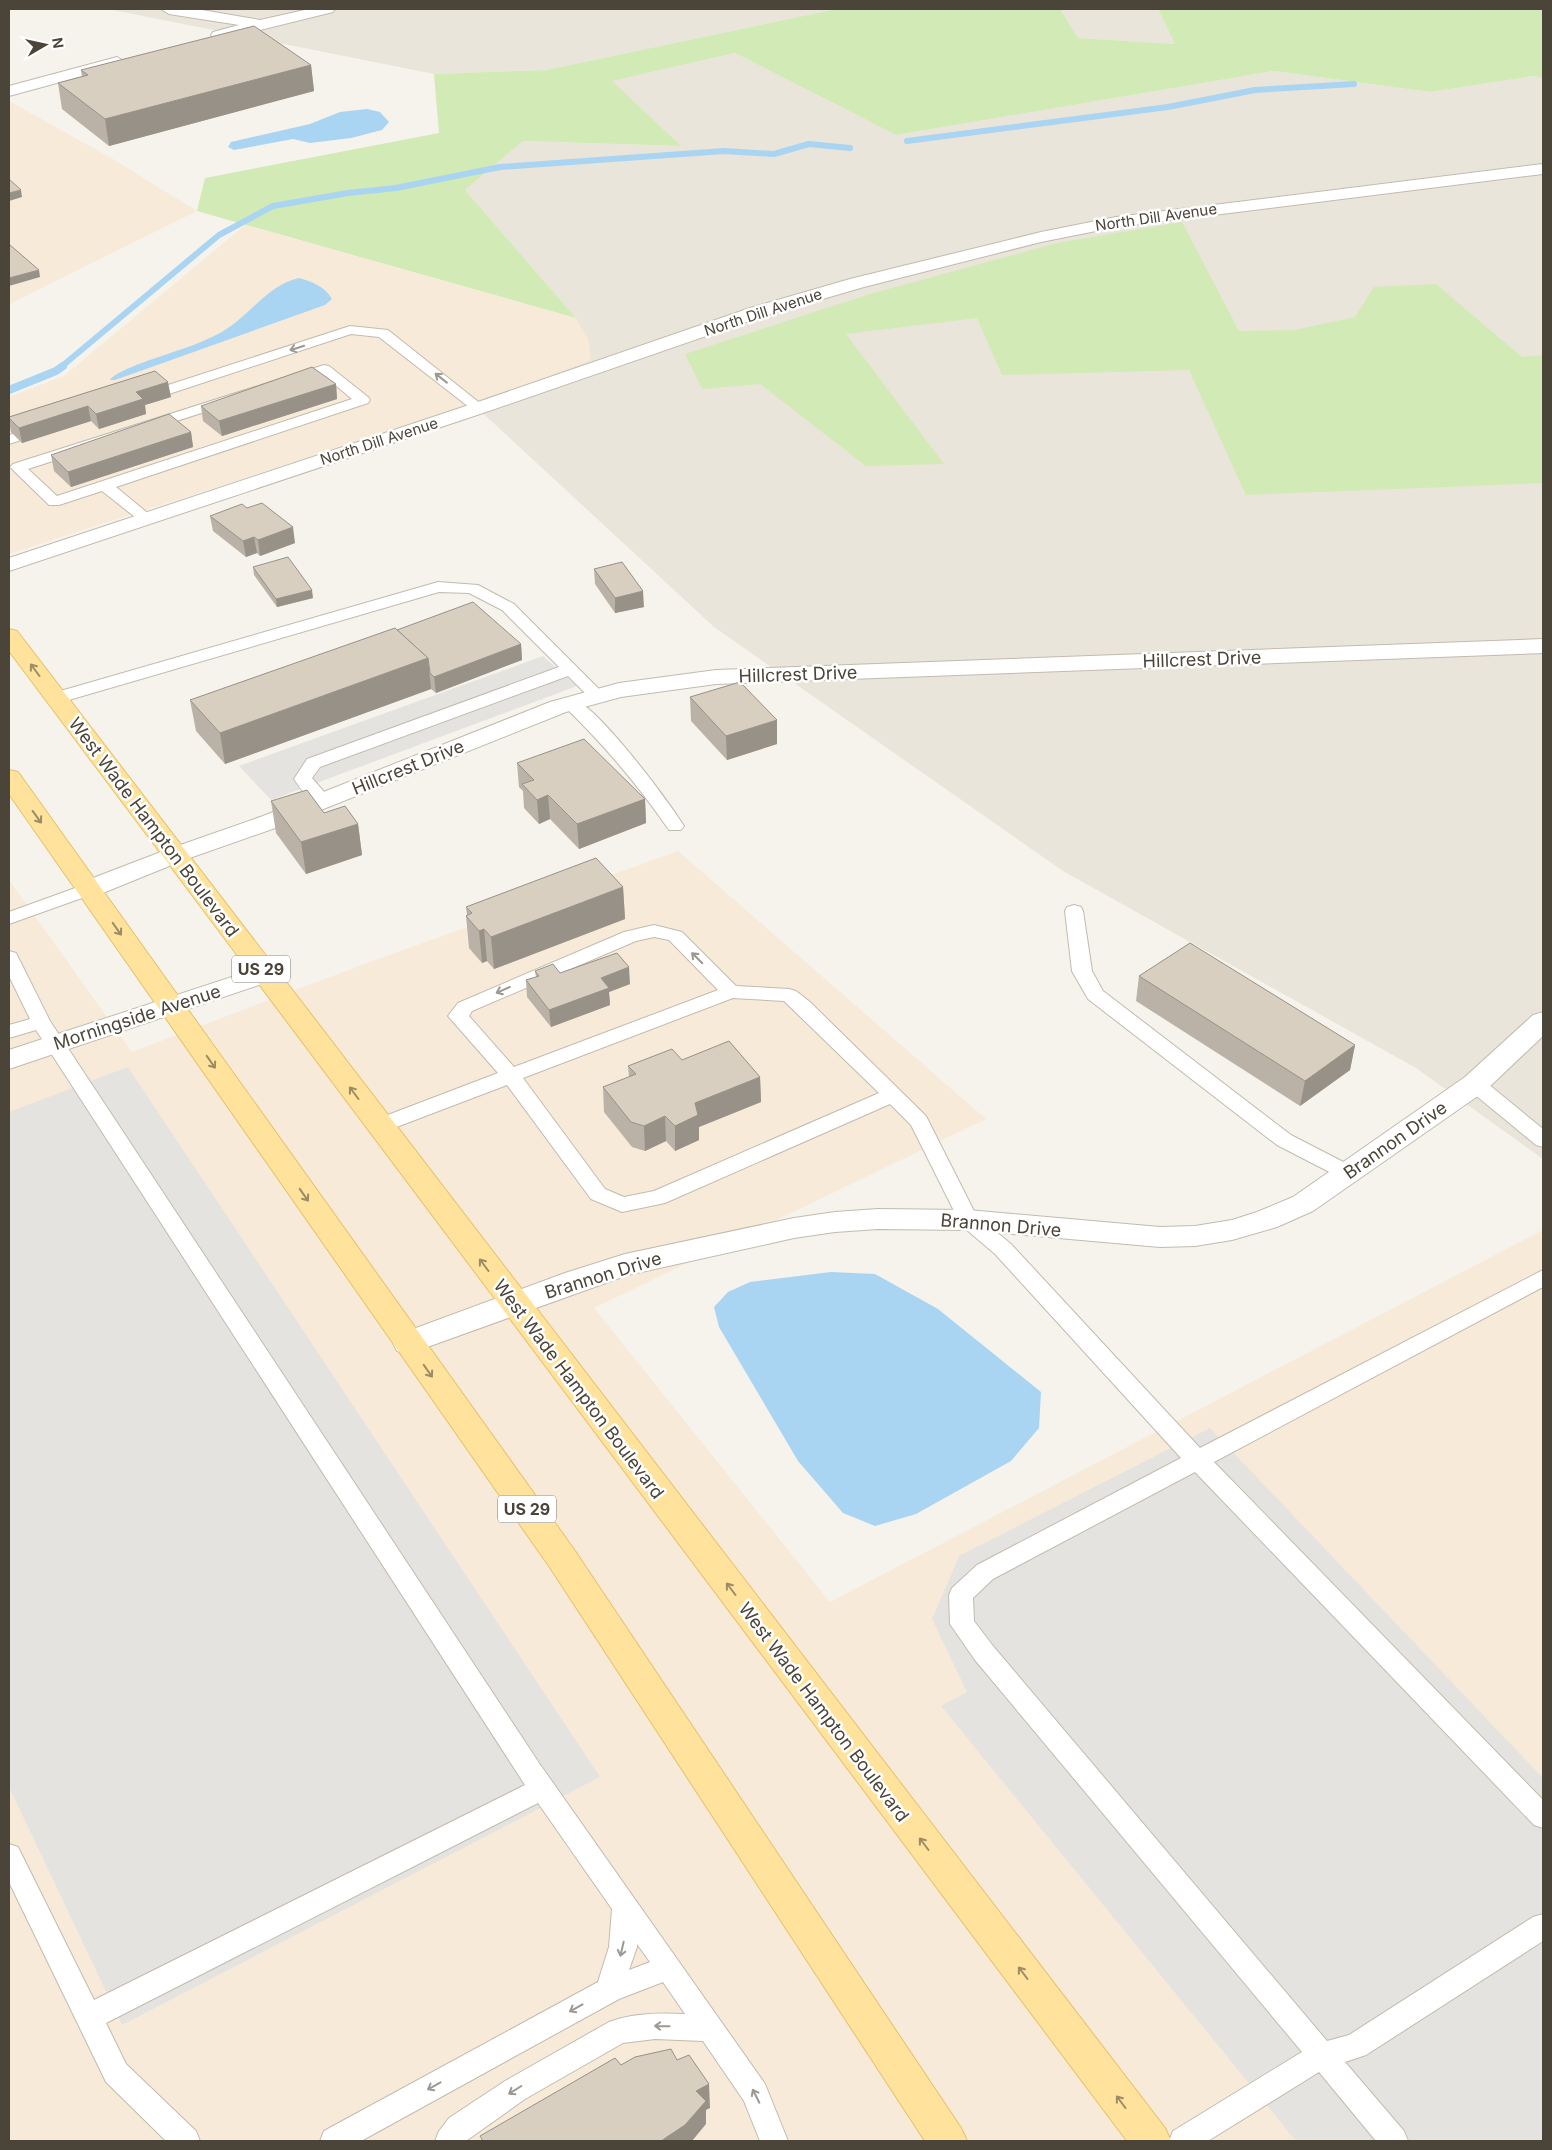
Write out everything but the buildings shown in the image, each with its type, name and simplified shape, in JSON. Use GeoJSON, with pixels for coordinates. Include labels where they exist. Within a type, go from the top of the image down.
{"type":"FeatureCollection","features":[{"type":"Feature","properties":{"kind":"main road","name":"West Wade Hampton Boulevard"},"geometry":{"type":"LineString","coordinates":[[9,636],[1151,2141]]}},
{"type":"Feature","properties":{"kind":"main road","name":"US 29"},"geometry":{"type":"LineString","coordinates":[[12,788],[89,889],[563,1560],[947,2141]]}},
{"type":"Feature","properties":{"kind":"street"},"geometry":{"type":"LineString","coordinates":[[170,9],[263,24]]}},
{"type":"Feature","properties":{"kind":"street"},"geometry":{"type":"LineString","coordinates":[[208,38],[327,9]]}},
{"type":"Feature","properties":{"kind":"street"},"geometry":{"type":"LineString","coordinates":[[9,90],[133,58]]}},
{"type":"Feature","properties":{"kind":"street","name":"North Dill Avenue"},"geometry":{"type":"LineString","coordinates":[[9,565],[804,298],[1041,237],[1161,215],[1543,169]]}},
{"type":"Feature","properties":{"kind":"street","name":"Hillcrest Drive"},"geometry":{"type":"LineString","coordinates":[[89,889],[571,703],[597,695],[677,680],[1543,646]]}},
{"type":"Feature","properties":{"kind":"street","name":"Morningside Avenue"},"geometry":{"type":"LineString","coordinates":[[9,1060],[48,1033],[171,1006],[265,974]]}},
{"type":"Feature","properties":{"kind":"street","name":"Brannon Drive"},"geometry":{"type":"LineString","coordinates":[[408,1342],[625,1265],[794,1228],[835,1222],[878,1219],[968,1220],[1096,1233],[1195,1236],[1232,1230],[1267,1220],[1303,1204],[1475,1084],[1543,1021]]}},
{"type":"Feature","properties":{"kind":"lane"},"geometry":{"type":"LineString","coordinates":[[164,392],[350,330],[383,333],[479,408]]}},
{"type":"Feature","properties":{"kind":"lane"},"geometry":{"type":"LineString","coordinates":[[324,369],[363,400],[104,485],[54,502],[14,463],[324,369]]}},
{"type":"Feature","properties":{"kind":"lane"},"geometry":{"type":"LineString","coordinates":[[104,485],[145,518]]}},
{"type":"Feature","properties":{"kind":"lane"},"geometry":{"type":"LineString","coordinates":[[56,698],[438,587],[472,588],[508,607],[597,695]]}},
{"type":"Feature","properties":{"kind":"lane"},"geometry":{"type":"LineString","coordinates":[[323,800],[303,778],[313,763],[570,669]]}},
{"type":"Feature","properties":{"kind":"lane"},"geometry":{"type":"LineString","coordinates":[[571,703],[616,746],[660,802],[675,826]]}},
{"type":"Feature","properties":{"kind":"lane"},"geometry":{"type":"LineString","coordinates":[[9,918],[89,889]]}},
{"type":"Feature","properties":{"kind":"lane"},"geometry":{"type":"LineString","coordinates":[[1074,911],[1082,971],[1095,995],[1284,1140],[1348,1173]]}},
{"type":"Feature","properties":{"kind":"lane"},"geometry":{"type":"LineString","coordinates":[[731,992],[675,936],[654,932],[631,936],[466,1007],[458,1016],[511,1076],[598,1194],[622,1205],[658,1198],[893,1095]]}},
{"type":"Feature","properties":{"kind":"lane"},"geometry":{"type":"LineString","coordinates":[[9,957],[48,1033],[542,1789],[669,1967],[755,2093],[774,2141]]}},
{"type":"Feature","properties":{"kind":"lane"},"geometry":{"type":"LineString","coordinates":[[379,1126],[731,992],[789,995],[803,1006],[919,1121],[968,1220],[1003,1249],[1198,1461],[1543,1817]]}},
{"type":"Feature","properties":{"kind":"lane"},"geometry":{"type":"LineString","coordinates":[[9,1032],[48,1033]]}},
{"type":"Feature","properties":{"kind":"lane"},"geometry":{"type":"LineString","coordinates":[[1475,1084],[1543,1140]]}},
{"type":"Feature","properties":{"kind":"lane"},"geometry":{"type":"LineString","coordinates":[[1394,2141],[984,1654],[962,1624],[961,1595],[984,1572],[1543,1278]]}},
{"type":"Feature","properties":{"kind":"lane"},"geometry":{"type":"LineString","coordinates":[[89,2017],[542,1789]]}},
{"type":"Feature","properties":{"kind":"lane"},"geometry":{"type":"LineString","coordinates":[[9,1855],[116,2073],[186,2141]]}},
{"type":"Feature","properties":{"kind":"lane"},"geometry":{"type":"LineString","coordinates":[[609,1990],[623,1947],[626,1907]]}},
{"type":"Feature","properties":{"kind":"lane"},"geometry":{"type":"LineString","coordinates":[[1183,2141],[1322,2055],[1356,2046],[1543,1926]]}},
{"type":"Feature","properties":{"kind":"lane"},"geometry":{"type":"LineString","coordinates":[[334,2141],[609,1990],[669,1967]]}},
{"type":"Feature","properties":{"kind":"lane"},"geometry":{"type":"LineString","coordinates":[[449,2141],[459,2128],[515,2090],[618,2031],[655,2026],[710,2028]]}},
{"type":"Feature","properties":{"kind":"shaded area"},"geometry":{"type":"Polygon","coordinates":[[[108,9],[836,9],[546,70],[434,74],[108,9]]]}},
{"type":"Feature","properties":{"kind":"shaded area"},"geometry":{"type":"Polygon","coordinates":[[[1060,9],[1158,9],[1175,44],[1078,38],[1060,9]]]}},
{"type":"Feature","properties":{"kind":"shaded area"},"geometry":{"type":"Polygon","coordinates":[[[735,53],[896,135],[1274,71],[1430,92],[1534,76],[1543,79],[1543,1159],[1416,1068],[1063,871],[714,627],[473,404],[576,318],[465,190],[523,141],[680,146],[611,81],[735,53]]]}},
{"type":"Feature","properties":{"kind":"shaded area"},"geometry":{"type":"Polygon","coordinates":[[[9,101],[111,158],[197,211],[9,304],[9,101]]]}},
{"type":"Feature","properties":{"kind":"shaded area"},"geometry":{"type":"Polygon","coordinates":[[[245,225],[576,318],[589,341],[591,360],[473,404],[9,554],[9,397],[64,376],[245,225]]]}},
{"type":"Feature","properties":{"kind":"shaded area"},"geometry":{"type":"Polygon","coordinates":[[[543,656],[577,686],[271,800],[239,766],[543,656]]]}},
{"type":"Feature","properties":{"kind":"shaded area"},"geometry":{"type":"Polygon","coordinates":[[[678,851],[986,1119],[594,1308],[830,1602],[1543,1230],[1543,2141],[9,2141],[9,880],[132,1052],[359,966],[678,851]]]}},
{"type":"Feature","properties":{"kind":"shaded area"},"geometry":{"type":"Polygon","coordinates":[[[128,1067],[600,1777],[122,2025],[9,1787],[9,1112],[128,1067]]]}},
{"type":"Feature","properties":{"kind":"shaded area"},"geometry":{"type":"Polygon","coordinates":[[[1210,1428],[1543,1778],[1543,2141],[1296,2141],[941,1706],[967,1692],[932,1619],[959,1556],[1210,1428]]]}},
{"type":"Feature","properties":{"kind":"green space"},"geometry":{"type":"Polygon","coordinates":[[[836,9],[1060,9],[1078,38],[1175,44],[1158,9],[1543,9],[1543,79],[1534,76],[1430,92],[1274,71],[896,135],[735,53],[612,81],[681,146],[523,141],[465,190],[576,318],[197,211],[205,178],[439,133],[434,74],[546,70],[836,9]]]}},
{"type":"Feature","properties":{"kind":"green space"},"geometry":{"type":"Polygon","coordinates":[[[1182,222],[1239,331],[1294,330],[1355,317],[1374,287],[1436,284],[1522,357],[1543,355],[1543,483],[1246,495],[1189,370],[1002,375],[977,318],[846,334],[944,464],[866,466],[760,384],[702,389],[685,354],[870,294],[1057,243],[1182,222]]]}},
{"type":"Feature","properties":{"kind":"water"},"geometry":{"type":"Polygon","coordinates":[[[367,109],[380,112],[389,122],[382,130],[351,138],[310,143],[293,139],[234,150],[228,147],[231,142],[310,124],[340,112],[367,109]]]}},
{"type":"Feature","properties":{"kind":"water"},"geometry":{"type":"Polygon","coordinates":[[[299,278],[318,285],[332,299],[325,305],[115,380],[110,380],[125,370],[201,342],[219,333],[234,324],[269,293],[288,281],[299,278]]]}},
{"type":"Feature","properties":{"kind":"water"},"geometry":{"type":"Polygon","coordinates":[[[831,1272],[875,1274],[938,1309],[1041,1392],[1039,1428],[1011,1461],[916,1514],[875,1526],[843,1513],[798,1461],[719,1327],[714,1307],[728,1292],[750,1282],[831,1272]]]}},
{"type":"Feature","properties":{"kind":"waterway"},"geometry":{"type":"LineString","coordinates":[[907,141],[1168,107],[1255,90],[1354,84]]}},
{"type":"Feature","properties":{"kind":"waterway"},"geometry":{"type":"LineString","coordinates":[[61,367],[219,235],[273,206],[348,193],[396,188],[500,167],[724,151],[774,154],[809,144],[850,148]]}},
{"type":"Feature","properties":{"kind":"waterway"},"geometry":{"type":"LineString","coordinates":[[9,390],[56,371],[63,366]]}}]}
